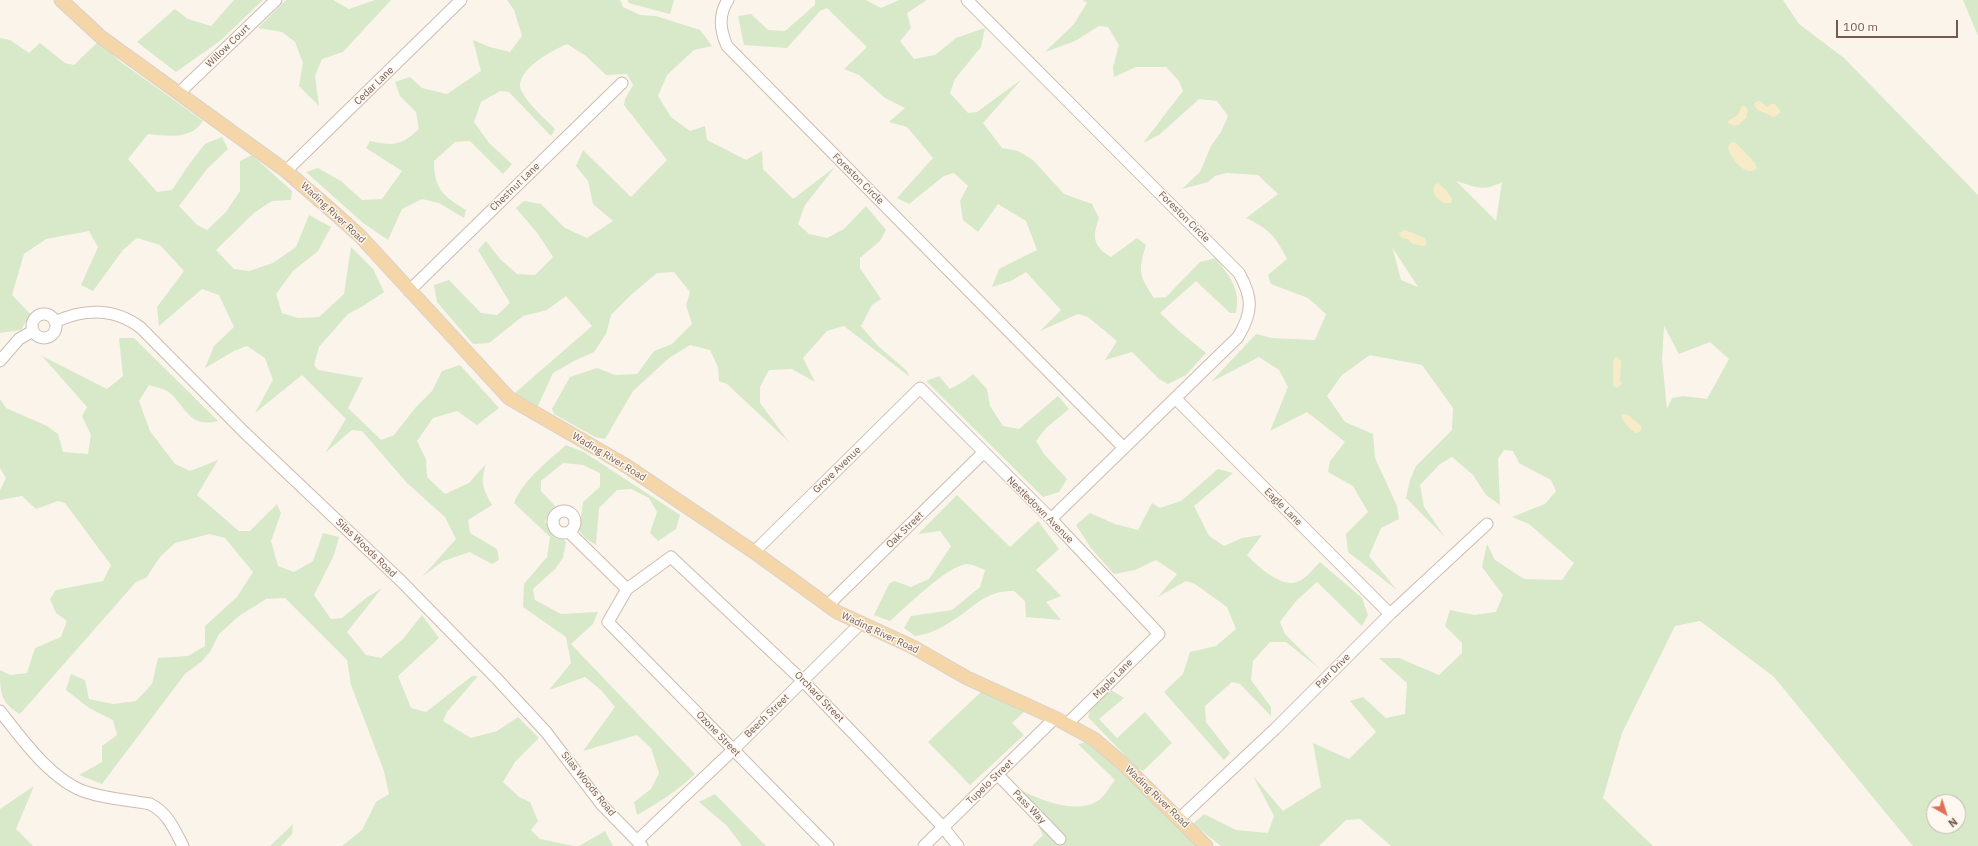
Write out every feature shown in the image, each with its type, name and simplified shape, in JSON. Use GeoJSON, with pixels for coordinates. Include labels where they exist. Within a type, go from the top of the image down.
{"type":"FeatureCollection","features":[{"type":"Feature","properties":{"kind":"main road","name":"Wading River Road"},"geometry":{"type":"LineString","coordinates":[[61,0],[101,37],[180,92],[286,171],[360,236],[508,398],[624,465],[754,552],[827,606],[913,647],[967,678],[1061,721],[1094,740],[1180,818],[1206,846]]}},
{"type":"Feature","properties":{"kind":"street","name":"Willow Court"},"geometry":{"type":"LineString","coordinates":[[180,92],[276,0]]}},
{"type":"Feature","properties":{"kind":"street","name":"Cedar Lane"},"geometry":{"type":"LineString","coordinates":[[286,171],[461,0]]}},
{"type":"Feature","properties":{"kind":"street","name":"Foreston Circle"},"geometry":{"type":"LineString","coordinates":[[728,0],[720,18],[721,32],[727,46],[1124,448]]}},
{"type":"Feature","properties":{"kind":"street","name":"Foreston Circle"},"geometry":{"type":"LineString","coordinates":[[967,0],[1239,273],[1248,288],[1250,300],[1249,313],[1245,326],[1238,337],[1051,519]]}},
{"type":"Feature","properties":{"kind":"street","name":"Chestnut Lane"},"geometry":{"type":"LineString","coordinates":[[409,291],[622,83]]}},
{"type":"Feature","properties":{"kind":"street","name":"Silas Woods Road"},"geometry":{"type":"LineString","coordinates":[[55,322],[77,313],[103,312],[130,320],[141,328],[244,432],[401,581],[497,680],[546,732],[602,805],[639,843]]}},
{"type":"Feature","properties":{"kind":"street"},"geometry":{"type":"LineString","coordinates":[[38,315],[50,316],[55,322],[54,333],[47,337],[40,337],[33,331],[33,321],[38,315]]}},
{"type":"Feature","properties":{"kind":"street"},"geometry":{"type":"LineString","coordinates":[[0,361],[19,339],[33,331]]}},
{"type":"Feature","properties":{"kind":"street","name":"Grove Avenue"},"geometry":{"type":"LineString","coordinates":[[754,552],[920,388]]}},
{"type":"Feature","properties":{"kind":"street","name":"Nestledown Avenue"},"geometry":{"type":"LineString","coordinates":[[920,388],[983,453],[1051,519],[1159,634]]}},
{"type":"Feature","properties":{"kind":"street","name":"Eagle Lane"},"geometry":{"type":"LineString","coordinates":[[1176,399],[1390,614]]}},
{"type":"Feature","properties":{"kind":"street","name":"Oak Street"},"geometry":{"type":"LineString","coordinates":[[827,606],[983,453]]}},
{"type":"Feature","properties":{"kind":"street","name":"Parr Drive"},"geometry":{"type":"LineString","coordinates":[[1180,818],[1275,729],[1390,614],[1488,524]]}},
{"type":"Feature","properties":{"kind":"street"},"geometry":{"type":"LineString","coordinates":[[569,532],[627,589]]}},
{"type":"Feature","properties":{"kind":"street","name":"Orchard Street"},"geometry":{"type":"LineString","coordinates":[[627,589],[671,557],[803,681],[943,827],[958,846]]}},
{"type":"Feature","properties":{"kind":"street","name":"Ozone Street"},"geometry":{"type":"LineString","coordinates":[[627,589],[608,622],[828,846]]}},
{"type":"Feature","properties":{"kind":"street","name":"Beech Street"},"geometry":{"type":"LineString","coordinates":[[639,843],[861,623]]}},
{"type":"Feature","properties":{"kind":"street","name":"Maple Lane"},"geometry":{"type":"LineString","coordinates":[[1061,721],[1159,634]]}},
{"type":"Feature","properties":{"kind":"street"},"geometry":{"type":"LineString","coordinates":[[0,710],[40,758],[63,780],[86,792],[150,804],[158,808],[172,824],[183,846]]}},
{"type":"Feature","properties":{"kind":"street","name":"Tupelo Street"},"geometry":{"type":"LineString","coordinates":[[924,846],[998,774],[1061,721]]}},
{"type":"Feature","properties":{"kind":"street","name":"Pass Way"},"geometry":{"type":"LineString","coordinates":[[998,774],[1060,839]]}},
{"type":"Feature","properties":{"kind":"green space"},"geometry":{"type":"Polygon","coordinates":[[[234,0],[263,0],[220,41],[176,72],[137,42],[175,9],[188,19],[211,26],[234,0]]]}},
{"type":"Feature","properties":{"kind":"green space"},"geometry":{"type":"Polygon","coordinates":[[[286,0],[333,0],[349,9],[375,0],[391,0],[343,52],[322,59],[315,76],[319,106],[299,86],[303,63],[295,42],[282,32],[258,28],[286,0]]]}},
{"type":"Feature","properties":{"kind":"green space"},"geometry":{"type":"Polygon","coordinates":[[[507,0],[620,0],[623,7],[640,15],[656,16],[700,30],[712,46],[694,50],[667,75],[658,96],[671,117],[690,131],[705,126],[707,140],[746,160],[762,151],[763,169],[793,199],[835,167],[805,205],[798,224],[809,234],[827,238],[844,229],[866,206],[886,230],[880,241],[860,258],[860,268],[881,299],[872,305],[861,326],[878,346],[906,370],[910,377],[844,326],[827,331],[803,358],[815,382],[792,369],[769,370],[760,387],[760,403],[789,442],[727,384],[719,381],[718,367],[710,350],[690,345],[669,358],[633,391],[605,439],[595,437],[554,414],[552,409],[570,377],[597,368],[615,375],[637,374],[654,351],[672,344],[692,324],[686,305],[690,292],[674,272],[657,273],[632,294],[611,315],[606,334],[594,352],[553,373],[538,406],[515,393],[592,326],[566,296],[547,310],[523,316],[489,343],[473,344],[437,302],[434,285],[449,280],[481,313],[497,315],[510,303],[478,250],[486,241],[500,259],[517,274],[535,275],[553,257],[538,234],[516,208],[524,201],[541,204],[565,228],[587,238],[613,221],[593,204],[588,181],[576,166],[583,150],[631,197],[667,160],[624,105],[625,99],[633,85],[627,74],[606,75],[586,56],[567,44],[535,63],[522,77],[520,84],[522,92],[529,102],[555,129],[551,136],[509,92],[500,91],[481,102],[474,122],[489,143],[512,164],[503,174],[470,141],[455,142],[434,161],[434,171],[441,191],[466,210],[464,218],[439,203],[422,199],[402,209],[388,240],[363,223],[306,172],[318,168],[341,181],[362,200],[382,199],[402,171],[366,148],[370,141],[385,144],[402,142],[419,129],[416,112],[400,96],[395,82],[410,77],[422,88],[447,94],[481,71],[473,40],[490,47],[510,52],[522,36],[514,10],[507,0]]]}},
{"type":"Feature","properties":{"kind":"green space"},"geometry":{"type":"Polygon","coordinates":[[[628,0],[674,0],[670,14],[628,3],[628,0]]]}},
{"type":"Feature","properties":{"kind":"green space"},"geometry":{"type":"Polygon","coordinates":[[[815,0],[866,0],[881,8],[899,0],[927,0],[907,13],[911,28],[900,41],[914,59],[935,55],[956,38],[985,28],[981,47],[955,79],[950,93],[968,113],[977,112],[1022,79],[983,123],[1002,148],[1018,151],[1033,160],[1064,194],[1092,204],[1099,218],[1095,231],[1097,245],[1105,253],[1111,257],[1137,238],[1146,245],[1141,273],[1145,284],[1154,298],[1166,297],[1200,262],[1216,258],[1230,278],[1236,290],[1236,313],[1230,313],[1196,281],[1160,313],[1206,353],[1186,375],[1168,384],[1159,379],[1132,352],[1105,360],[1117,341],[1088,317],[1078,314],[1040,331],[1061,310],[1026,272],[1011,281],[992,287],[999,269],[1037,250],[1026,221],[998,204],[978,232],[963,220],[960,201],[968,186],[954,173],[944,176],[909,204],[897,198],[933,158],[907,127],[889,122],[905,108],[885,98],[859,75],[844,69],[867,47],[827,8],[820,11],[787,48],[744,45],[738,16],[751,14],[768,30],[785,31],[815,5],[815,0]]]}},
{"type":"Feature","properties":{"kind":"green space"},"geometry":{"type":"Polygon","coordinates":[[[1083,0],[1783,0],[1799,24],[1844,58],[1978,195],[1978,846],[1913,846],[1774,677],[1700,621],[1675,626],[1622,733],[1603,798],[1653,846],[1391,846],[1360,819],[1346,820],[1319,846],[1221,846],[1193,824],[1204,814],[1236,830],[1268,833],[1274,816],[1253,776],[1283,811],[1321,787],[1313,743],[1349,759],[1376,732],[1350,701],[1363,697],[1386,718],[1405,714],[1407,683],[1379,658],[1399,658],[1439,675],[1462,653],[1462,643],[1445,626],[1450,610],[1474,615],[1496,612],[1503,595],[1482,567],[1487,544],[1495,560],[1524,579],[1562,580],[1574,563],[1529,524],[1512,517],[1545,504],[1556,491],[1551,480],[1519,463],[1513,451],[1504,450],[1498,459],[1500,505],[1486,495],[1473,475],[1452,457],[1440,464],[1420,485],[1424,507],[1445,537],[1406,498],[1410,480],[1416,466],[1452,430],[1453,408],[1422,365],[1370,355],[1342,375],[1327,396],[1345,422],[1373,434],[1375,458],[1397,506],[1399,519],[1381,528],[1369,556],[1397,590],[1348,552],[1346,534],[1368,512],[1353,486],[1328,472],[1330,461],[1345,442],[1307,412],[1270,431],[1288,387],[1279,370],[1259,357],[1211,382],[1256,334],[1272,338],[1315,340],[1326,314],[1308,298],[1271,284],[1268,275],[1287,259],[1279,244],[1271,234],[1246,218],[1278,194],[1258,175],[1227,173],[1215,176],[1208,182],[1182,189],[1200,172],[1211,146],[1221,132],[1228,116],[1217,101],[1199,99],[1159,135],[1143,143],[1183,91],[1179,81],[1166,67],[1136,67],[1114,77],[1113,67],[1119,45],[1108,27],[1099,26],[1075,41],[1045,52],[1074,24],[1087,3],[1083,0]],[[1456,181],[1496,221],[1502,182],[1484,188],[1475,187],[1456,181]],[[1392,248],[1401,280],[1418,287],[1392,248]],[[1664,326],[1662,359],[1667,409],[1672,398],[1683,396],[1707,399],[1729,359],[1710,342],[1679,354],[1664,326]]]}},
{"type":"Feature","properties":{"kind":"green space"},"geometry":{"type":"Polygon","coordinates":[[[1963,0],[1978,0],[1978,36],[1963,0]]]}},
{"type":"Feature","properties":{"kind":"green space"},"geometry":{"type":"Polygon","coordinates":[[[0,38],[10,40],[29,53],[40,43],[65,63],[74,65],[97,43],[102,43],[118,60],[203,121],[198,127],[185,134],[171,136],[148,134],[128,159],[157,192],[172,190],[205,144],[222,137],[228,149],[207,169],[179,206],[197,225],[207,230],[226,212],[240,191],[240,161],[252,155],[292,191],[291,200],[272,201],[255,212],[216,250],[234,269],[249,271],[273,263],[296,247],[309,215],[331,227],[318,251],[293,271],[276,294],[282,313],[298,318],[319,317],[344,294],[351,247],[373,269],[384,292],[348,314],[319,347],[314,365],[318,370],[363,378],[348,408],[381,440],[394,435],[416,407],[432,391],[442,371],[460,365],[499,408],[477,425],[457,411],[433,418],[417,441],[426,459],[427,477],[445,494],[469,483],[486,464],[483,476],[483,485],[492,505],[468,520],[470,533],[497,549],[499,560],[492,564],[470,552],[443,561],[422,577],[456,539],[445,517],[407,483],[362,431],[352,430],[325,453],[346,419],[302,375],[255,413],[273,380],[265,358],[247,346],[234,351],[205,368],[214,346],[234,327],[219,295],[202,289],[159,326],[157,307],[184,271],[160,245],[137,238],[123,250],[93,291],[81,285],[98,247],[89,231],[46,239],[24,254],[12,295],[30,314],[21,330],[0,333],[0,38]]]}},
{"type":"Feature","properties":{"kind":"green space"},"geometry":{"type":"Polygon","coordinates":[[[119,338],[134,338],[218,421],[208,423],[200,422],[188,414],[167,391],[149,385],[139,401],[150,431],[175,464],[190,471],[218,460],[197,495],[239,531],[250,531],[277,504],[281,513],[271,541],[278,566],[294,572],[313,561],[323,533],[339,537],[334,555],[314,595],[331,619],[342,618],[366,598],[382,588],[347,632],[366,655],[381,658],[403,639],[422,615],[439,638],[398,676],[411,708],[426,712],[472,676],[478,676],[447,712],[443,721],[471,738],[497,731],[518,717],[539,738],[515,762],[503,782],[519,797],[530,802],[538,821],[531,830],[540,839],[574,846],[342,846],[362,830],[376,802],[389,794],[384,771],[351,685],[347,660],[285,598],[266,599],[239,616],[219,634],[210,652],[201,662],[185,674],[102,784],[79,775],[102,762],[102,746],[117,735],[113,720],[89,708],[66,690],[71,674],[85,680],[89,699],[113,704],[136,701],[152,684],[158,658],[188,656],[205,646],[205,626],[237,597],[253,572],[225,538],[209,534],[175,543],[160,557],[146,578],[136,582],[20,714],[8,705],[2,696],[0,670],[10,675],[27,673],[35,648],[61,637],[67,621],[56,613],[50,599],[56,590],[103,581],[111,565],[65,503],[58,501],[36,509],[22,496],[0,500],[0,490],[6,478],[0,468],[0,399],[6,408],[47,426],[58,434],[63,452],[88,454],[91,435],[82,416],[87,407],[42,356],[107,389],[123,376],[119,338]]]}},
{"type":"Feature","properties":{"kind":"green space"},"geometry":{"type":"Polygon","coordinates":[[[973,374],[987,389],[990,406],[1003,426],[1019,429],[1058,396],[1069,409],[1046,428],[1036,441],[1044,454],[1067,479],[1059,492],[1043,497],[926,381],[939,376],[950,389],[966,380],[973,374]]]}},
{"type":"Feature","properties":{"kind":"green space"},"geometry":{"type":"Polygon","coordinates":[[[566,445],[584,452],[680,515],[676,529],[658,541],[650,533],[657,512],[649,498],[631,489],[617,490],[599,508],[596,545],[585,538],[579,530],[583,502],[600,487],[600,473],[583,465],[563,463],[541,481],[541,491],[556,507],[550,512],[545,522],[566,542],[563,558],[555,569],[533,589],[535,600],[561,614],[598,612],[593,624],[571,644],[695,774],[667,796],[637,815],[634,802],[651,789],[659,773],[651,748],[637,735],[583,751],[615,707],[601,690],[585,677],[549,690],[571,663],[566,637],[523,607],[524,584],[547,557],[550,537],[514,503],[518,494],[530,479],[544,464],[566,445]]]}},
{"type":"Feature","properties":{"kind":"green space"},"geometry":{"type":"Polygon","coordinates":[[[1218,469],[1233,473],[1194,506],[1209,536],[1224,546],[1242,538],[1262,535],[1247,555],[1269,574],[1284,582],[1291,583],[1301,580],[1307,576],[1320,562],[1362,598],[1368,615],[1362,626],[1317,582],[1296,601],[1280,622],[1285,634],[1320,669],[1286,642],[1270,642],[1253,661],[1251,680],[1271,707],[1271,716],[1240,684],[1232,682],[1205,706],[1206,722],[1230,753],[1224,760],[1164,692],[1183,674],[1190,652],[1216,646],[1236,629],[1227,607],[1195,584],[1186,581],[1158,597],[1177,574],[1156,560],[1135,570],[1114,574],[1091,548],[1076,525],[1090,513],[1115,524],[1138,530],[1152,503],[1160,508],[1181,501],[1218,469]]]}},
{"type":"Feature","properties":{"kind":"green space"},"geometry":{"type":"Polygon","coordinates":[[[957,495],[1010,547],[1038,521],[1059,549],[1036,570],[1061,596],[1046,602],[1061,620],[1026,617],[1025,601],[1014,591],[1004,591],[995,593],[981,600],[960,616],[939,629],[915,636],[904,628],[911,616],[952,610],[980,587],[985,570],[974,565],[967,564],[959,566],[938,579],[890,621],[874,615],[889,584],[894,581],[911,587],[929,579],[951,546],[940,531],[918,534],[957,495]]]}},
{"type":"Feature","properties":{"kind":"green space"},"geometry":{"type":"Polygon","coordinates":[[[1111,690],[1124,698],[1099,719],[1117,738],[1145,712],[1172,743],[1143,771],[1137,768],[1088,717],[1091,707],[1111,690]]]}},
{"type":"Feature","properties":{"kind":"green space"},"geometry":{"type":"Polygon","coordinates":[[[981,692],[1025,711],[1012,723],[1024,735],[970,785],[928,742],[981,692]]]}},
{"type":"Feature","properties":{"kind":"green space"},"geometry":{"type":"Polygon","coordinates":[[[1087,742],[1122,773],[1196,846],[1032,846],[1043,835],[1021,790],[1060,805],[1081,806],[1099,800],[1115,780],[1078,744],[1087,742]]]}},
{"type":"Feature","properties":{"kind":"green space"},"geometry":{"type":"Polygon","coordinates":[[[34,786],[16,829],[33,846],[0,846],[0,809],[34,786]]]}},
{"type":"Feature","properties":{"kind":"green space"},"geometry":{"type":"Polygon","coordinates":[[[715,794],[766,846],[741,846],[726,825],[699,802],[715,794]]]}},
{"type":"Feature","properties":{"kind":"green space"},"geometry":{"type":"Polygon","coordinates":[[[293,824],[292,834],[281,846],[270,846],[293,824]]]}},
{"type":"Feature","properties":{"kind":"green space"},"geometry":{"type":"Polygon","coordinates":[[[605,831],[613,846],[579,846],[605,831]]]}},
{"type":"Feature","properties":{"kind":"sand"},"geometry":{"type":"Polygon","coordinates":[[[1760,101],[1767,107],[1771,104],[1775,104],[1781,112],[1774,117],[1758,110],[1754,105],[1755,102],[1760,101]]]}},
{"type":"Feature","properties":{"kind":"sand"},"geometry":{"type":"Polygon","coordinates":[[[1742,106],[1745,106],[1748,110],[1746,118],[1738,125],[1734,126],[1728,123],[1729,120],[1738,115],[1742,106]]]}},
{"type":"Feature","properties":{"kind":"sand"},"geometry":{"type":"Polygon","coordinates":[[[1735,142],[1755,163],[1757,168],[1753,171],[1744,169],[1735,161],[1728,147],[1731,143],[1735,142]]]}},
{"type":"Feature","properties":{"kind":"sand"},"geometry":{"type":"Polygon","coordinates":[[[1438,183],[1446,190],[1452,199],[1451,203],[1444,203],[1435,195],[1433,190],[1435,184],[1438,183]]]}},
{"type":"Feature","properties":{"kind":"sand"},"geometry":{"type":"Polygon","coordinates":[[[1405,230],[1425,238],[1427,244],[1424,246],[1412,244],[1408,239],[1401,238],[1399,233],[1405,230]]]}},
{"type":"Feature","properties":{"kind":"sand"},"geometry":{"type":"Polygon","coordinates":[[[1616,356],[1621,361],[1620,380],[1622,384],[1617,388],[1613,386],[1613,361],[1616,356]]]}},
{"type":"Feature","properties":{"kind":"sand"},"geometry":{"type":"Polygon","coordinates":[[[1621,415],[1628,415],[1641,426],[1641,431],[1637,433],[1635,432],[1625,423],[1621,415]]]}}]}
